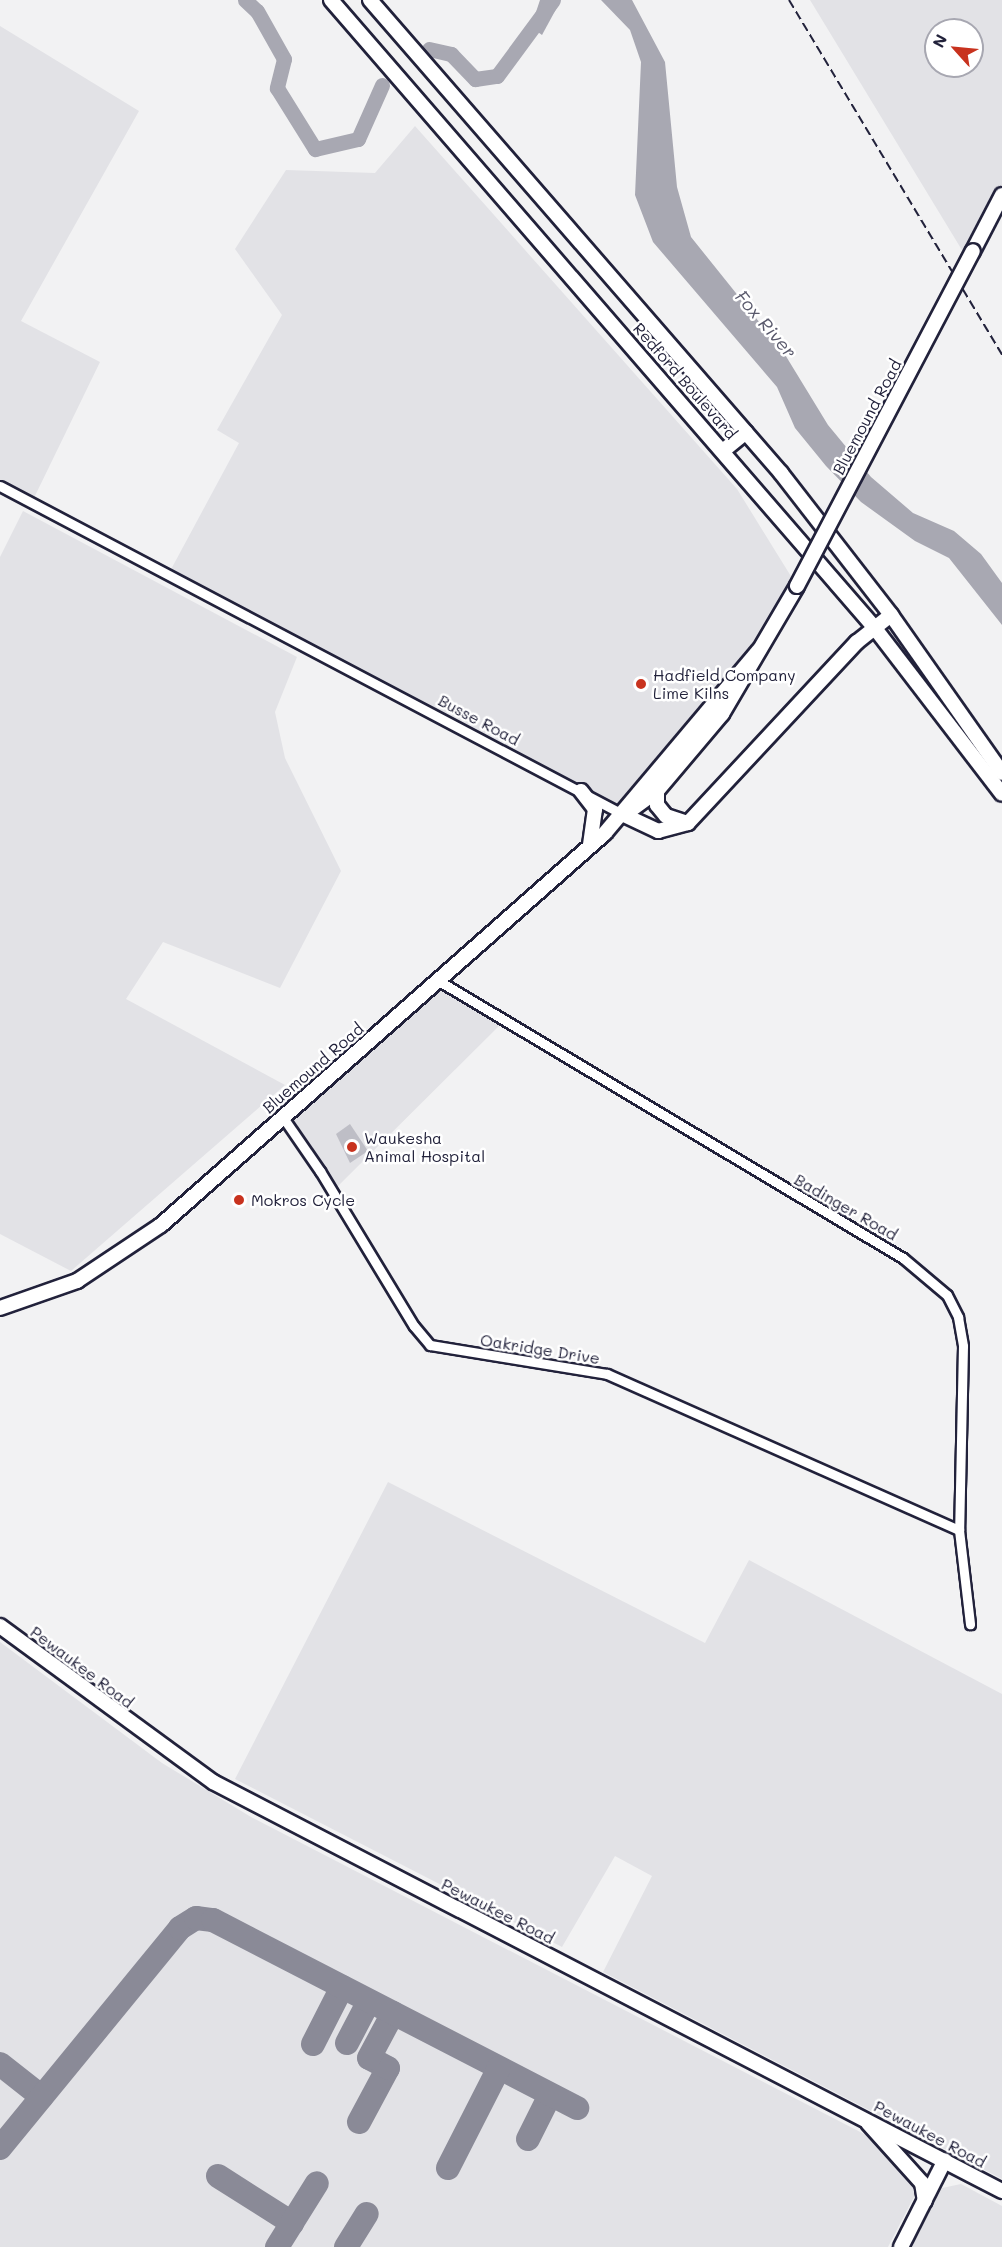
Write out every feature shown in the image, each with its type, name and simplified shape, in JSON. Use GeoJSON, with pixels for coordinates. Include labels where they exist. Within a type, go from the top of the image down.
{"type":"FeatureCollection","features":[{"type":"Feature","properties":{"kind":"main road","name":"Redford Boulevard"},"geometry":{"type":"LineString","coordinates":[[331,0],[724,450],[874,627],[1002,794]]}},
{"type":"Feature","properties":{"kind":"main road","name":"Redford Boulevard"},"geometry":{"type":"LineString","coordinates":[[370,0],[746,432],[891,615],[1002,773]]}},
{"type":"Feature","properties":{"kind":"main road","name":"Bluemound Road"},"geometry":{"type":"LineString","coordinates":[[0,1308],[68,1286],[125,1253],[439,981],[624,814],[657,791],[722,714],[797,586],[1002,195]]}},
{"type":"Feature","properties":{"kind":"main road"},"geometry":{"type":"LineString","coordinates":[[724,450],[746,432]]}},
{"type":"Feature","properties":{"kind":"main road"},"geometry":{"type":"LineString","coordinates":[[657,791],[657,805],[666,816],[688,823],[874,627],[891,615]]}},
{"type":"Feature","properties":{"kind":"main road","name":"Bluemound Road"},"geometry":{"type":"LineString","coordinates":[[624,814],[642,786],[758,651]]}},
{"type":"Feature","properties":{"kind":"main road"},"geometry":{"type":"LineString","coordinates":[[581,791],[595,809],[590,847]]}},
{"type":"Feature","properties":{"kind":"main road","name":"Busse Road"},"geometry":{"type":"LineString","coordinates":[[624,814],[658,831],[688,823]]}},
{"type":"Feature","properties":{"kind":"main road","name":"Pewaukee Road"},"geometry":{"type":"LineString","coordinates":[[0,1626],[213,1782],[1002,2191]]}},
{"type":"Feature","properties":{"kind":"main road"},"geometry":{"type":"LineString","coordinates":[[865,2119],[922,2183],[925,2200]]}},
{"type":"Feature","properties":{"kind":"main road"},"geometry":{"type":"LineString","coordinates":[[901,2247],[945,2160]]}},
{"type":"Feature","properties":{"kind":"street","name":"Busse Road"},"geometry":{"type":"LineString","coordinates":[[0,486],[624,814]]}},
{"type":"Feature","properties":{"kind":"street","name":"Badinger Road"},"geometry":{"type":"LineString","coordinates":[[439,981],[937,1283],[956,1310],[963,1346],[959,1530],[970,1624]]}},
{"type":"Feature","properties":{"kind":"street","name":"Oakridge Drive"},"geometry":{"type":"LineString","coordinates":[[282,1116],[320,1170],[414,1326],[430,1345],[607,1374],[959,1530]]}},
{"type":"Feature","properties":{"kind":"shaded area"},"geometry":{"type":"Polygon","coordinates":[[[540,0],[561,0],[542,35],[531,27],[540,0]]]}},
{"type":"Feature","properties":{"kind":"shaded area"},"geometry":{"type":"Polygon","coordinates":[[[601,0],[632,0],[665,62],[677,187],[691,237],[784,353],[828,425],[871,477],[913,513],[954,531],[981,554],[1002,583],[1002,625],[949,558],[915,541],[861,502],[826,466],[795,428],[777,387],[653,242],[635,195],[641,62],[630,30],[601,0]]]}},
{"type":"Feature","properties":{"kind":"shaded area"},"geometry":{"type":"Polygon","coordinates":[[[810,0],[1002,0],[1002,195],[968,260],[810,0]]]}},
{"type":"Feature","properties":{"kind":"shaded area"},"geometry":{"type":"Polygon","coordinates":[[[0,26],[139,111],[21,321],[100,362],[32,502],[0,486],[0,26]]]}},
{"type":"Feature","properties":{"kind":"shaded area"},"geometry":{"type":"Polygon","coordinates":[[[415,126],[737,489],[797,586],[781,614],[624,815],[168,575],[239,443],[217,430],[282,315],[235,249],[286,170],[375,173],[415,126]]]}},
{"type":"Feature","properties":{"kind":"shaded area"},"geometry":{"type":"Polygon","coordinates":[[[23,511],[297,657],[275,712],[285,758],[341,871],[280,988],[163,942],[126,999],[285,1085],[71,1271],[0,1234],[0,557],[23,511]]]}},
{"type":"Feature","properties":{"kind":"shaded area"},"geometry":{"type":"Polygon","coordinates":[[[439,981],[503,1022],[333,1191],[282,1116],[439,981]]]}},
{"type":"Feature","properties":{"kind":"shaded area"},"geometry":{"type":"Polygon","coordinates":[[[388,1482],[705,1643],[749,1560],[1002,1694],[1002,2179],[603,1972],[652,1876],[615,1856],[562,1947],[235,1779],[388,1482]]]}},
{"type":"Feature","properties":{"kind":"shaded area"},"geometry":{"type":"Polygon","coordinates":[[[0,1642],[162,1763],[251,1817],[868,2136],[913,2179],[917,2191],[888,2247],[0,2247],[0,1642]]]}},
{"type":"Feature","properties":{"kind":"shaded area"},"geometry":{"type":"Polygon","coordinates":[[[961,2184],[1002,2206],[1002,2247],[909,2247],[942,2188],[961,2184]]]}},
{"type":"Feature","properties":{"kind":"building","name":"Waukesha Animal Hospital"},"geometry":{"type":"Polygon","coordinates":[[[350,1124],[368,1151],[350,1163],[336,1134],[350,1124]]]}},
{"type":"Feature","properties":{"kind":"waterway"},"geometry":{"type":"LineString","coordinates":[[245,0],[257,11],[284,59],[277,88],[315,149],[358,139],[382,85]]}},
{"type":"Feature","properties":{"kind":"waterway"},"geometry":{"type":"LineString","coordinates":[[429,49],[451,54],[475,79],[497,76],[553,0]]}},
{"type":"Feature","properties":{"kind":"taxiway"},"geometry":{"type":"LineString","coordinates":[[0,2148],[180,1928],[196,1918],[213,1920],[577,2108]]}},
{"type":"Feature","properties":{"kind":"taxiway"},"geometry":{"type":"LineString","coordinates":[[313,2044],[342,1987]]}},
{"type":"Feature","properties":{"kind":"taxiway"},"geometry":{"type":"LineString","coordinates":[[347,2043],[369,2001]]}},
{"type":"Feature","properties":{"kind":"taxiway"},"geometry":{"type":"LineString","coordinates":[[359,2122],[388,2068],[369,2058],[393,2013]]}},
{"type":"Feature","properties":{"kind":"taxiway"},"geometry":{"type":"LineString","coordinates":[[0,2064],[42,2097]]}},
{"type":"Feature","properties":{"kind":"taxiway"},"geometry":{"type":"LineString","coordinates":[[448,2168],[499,2068]]}},
{"type":"Feature","properties":{"kind":"taxiway"},"geometry":{"type":"LineString","coordinates":[[528,2139],[550,2095]]}},
{"type":"Feature","properties":{"kind":"taxiway"},"geometry":{"type":"LineString","coordinates":[[218,2176],[292,2223]]}},
{"type":"Feature","properties":{"kind":"taxiway"},"geometry":{"type":"LineString","coordinates":[[277,2247],[317,2183]]}},
{"type":"Feature","properties":{"kind":"taxiway"},"geometry":{"type":"LineString","coordinates":[[346,2247],[367,2214]]}},
{"type":"Feature","properties":{"kind":"railway"},"geometry":{"type":"LineString","coordinates":[[789,0],[1002,355]]}},
{"type":"Feature","properties":{"kind":"place","name":"Hadfield Company Lime Kilns"},"geometry":{"type":"Point","coordinates":[641,684]}},
{"type":"Feature","properties":{"kind":"place","name":"Waukesha Animal Hospital"},"geometry":{"type":"Point","coordinates":[352,1147]}},
{"type":"Feature","properties":{"kind":"place","name":"Mokros Cycle"},"geometry":{"type":"Point","coordinates":[239,1200]}},
{"type":"Feature","properties":{"kind":"water label","name":"Fox River"},"geometry":{"type":"Point","coordinates":[766,324]}}]}
